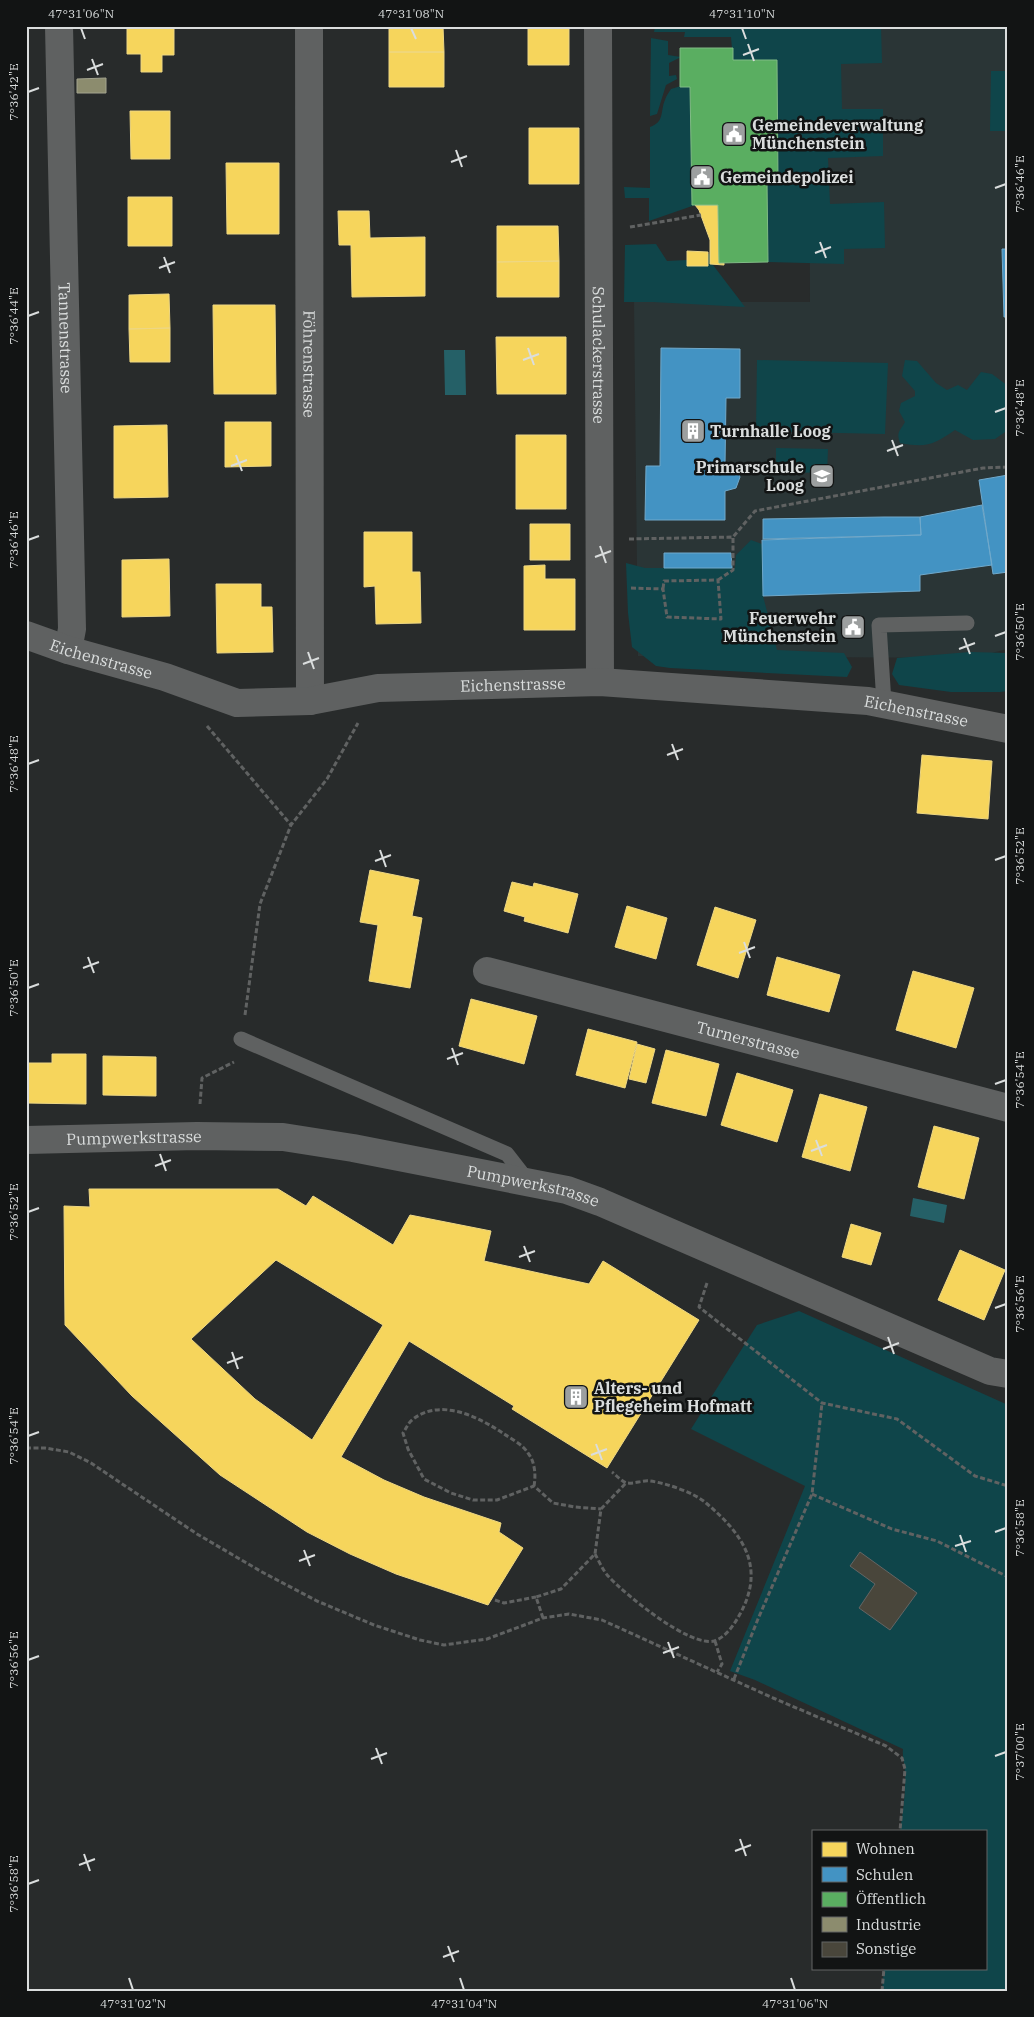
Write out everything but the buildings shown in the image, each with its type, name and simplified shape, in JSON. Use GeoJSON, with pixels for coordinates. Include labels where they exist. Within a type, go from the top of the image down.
{"type":"FeatureCollection","features":[{"type":"Feature","properties":{"kind":"street","name":"Tannenstrasse"},"geometry":{"type":"LineString","coordinates":[[59,26],[72,629],[68,650]]}},
{"type":"Feature","properties":{"kind":"street","name":"Föhrenstrasse"},"geometry":{"type":"LineString","coordinates":[[309,26],[310,701]]}},
{"type":"Feature","properties":{"kind":"street","name":"Schulackerstrasse"},"geometry":{"type":"LineString","coordinates":[[598,26],[600,682]]}},
{"type":"Feature","properties":{"kind":"street","name":"Eichenstrasse"},"geometry":{"type":"LineString","coordinates":[[26,635],[68,650],[165,677],[237,703],[310,701],[378,688],[600,682],[884,703],[1008,729]]}},
{"type":"Feature","properties":{"kind":"street","name":"Turnerstrasse"},"geometry":{"type":"LineString","coordinates":[[487,972],[1008,1108]]}},
{"type":"Feature","properties":{"kind":"street","name":"Pumpwerkstrasse"},"geometry":{"type":"LineString","coordinates":[[26,1140],[283,1136],[567,1190],[600,1202],[717,1252],[990,1371],[1008,1374]]}},
{"type":"Feature","properties":{"kind":"lane"},"geometry":{"type":"LineString","coordinates":[[884,703],[879,625],[967,622]]}},
{"type":"Feature","properties":{"kind":"lane"},"geometry":{"type":"LineString","coordinates":[[241,1039],[506,1154],[531,1184]]}},
{"type":"Feature","properties":{"kind":"path"},"geometry":{"type":"LineString","coordinates":[[598,232],[701,215]]}},
{"type":"Feature","properties":{"kind":"path"},"geometry":{"type":"LineString","coordinates":[[718,580],[721,619],[667,617],[664,581],[718,580],[733,570],[733,537],[755,511],[983,468],[1008,467]]}},
{"type":"Feature","properties":{"kind":"path"},"geometry":{"type":"LineString","coordinates":[[600,540],[733,537]]}},
{"type":"Feature","properties":{"kind":"path"},"geometry":{"type":"LineString","coordinates":[[600,588],[664,589]]}},
{"type":"Feature","properties":{"kind":"path"},"geometry":{"type":"LineString","coordinates":[[197,1136],[202,1078],[233,1064],[241,1039],[260,904],[291,825],[327,779],[378,688]]}},
{"type":"Feature","properties":{"kind":"path"},"geometry":{"type":"LineString","coordinates":[[202,722],[291,825]]}},
{"type":"Feature","properties":{"kind":"path"},"geometry":{"type":"LineString","coordinates":[[717,1252],[699,1307],[822,1403],[897,1419],[975,1476],[1008,1486]]}},
{"type":"Feature","properties":{"kind":"path"},"geometry":{"type":"LineString","coordinates":[[734,1679],[812,1494],[822,1403]]}},
{"type":"Feature","properties":{"kind":"path"},"geometry":{"type":"LineString","coordinates":[[453,1410],[478,1418],[528,1452],[535,1469],[534,1486],[498,1500],[473,1500],[451,1493],[424,1479],[408,1449],[404,1433],[411,1420],[430,1412],[453,1410]]}},
{"type":"Feature","properties":{"kind":"path"},"geometry":{"type":"LineString","coordinates":[[26,1448],[44,1448],[69,1452],[90,1463],[197,1534],[262,1572],[317,1601],[420,1640],[444,1645],[487,1639],[543,1618],[569,1614],[602,1620],[773,1698],[886,1746],[902,1758],[906,1769],[900,1830]]}},
{"type":"Feature","properties":{"kind":"path"},"geometry":{"type":"LineString","coordinates":[[612,1472],[626,1483]]}},
{"type":"Feature","properties":{"kind":"path"},"geometry":{"type":"LineString","coordinates":[[495,1600],[504,1603],[561,1590],[595,1554],[601,1509],[626,1483],[650,1481],[691,1493],[704,1501],[739,1535],[747,1553],[752,1579],[746,1604],[732,1627],[715,1641],[699,1641],[659,1619],[608,1576],[595,1554]]}},
{"type":"Feature","properties":{"kind":"path"},"geometry":{"type":"LineString","coordinates":[[534,1486],[553,1503],[601,1509]]}},
{"type":"Feature","properties":{"kind":"path"},"geometry":{"type":"LineString","coordinates":[[812,1494],[892,1529],[937,1541],[1008,1577]]}},
{"type":"Feature","properties":{"kind":"path"},"geometry":{"type":"LineString","coordinates":[[536,1597],[543,1618]]}},
{"type":"Feature","properties":{"kind":"path"},"geometry":{"type":"LineString","coordinates":[[715,1641],[722,1664],[717,1672]]}},
{"type":"Feature","properties":{"kind":"path"},"geometry":{"type":"LineString","coordinates":[[882,1991],[884,1970]]}},
{"type":"Feature","properties":{"kind":"shaded area","name":"Primarschule Loog"},"geometry":{"type":"Polygon","coordinates":[[[809,26],[1008,26],[1008,649],[970,658],[638,656],[634,302],[810,302],[809,26]]]}},
{"type":"Feature","properties":{"kind":"shaded area"},"geometry":{"type":"Polygon","coordinates":[[[881,26],[882,63],[841,64],[842,109],[883,109],[883,156],[828,158],[830,204],[884,202],[885,248],[844,249],[844,264],[768,262],[767,182],[778,181],[777,60],[733,60],[731,37],[684,37],[685,32],[654,32],[655,27],[881,26]]]}},
{"type":"Feature","properties":{"kind":"shaded area"},"geometry":{"type":"Polygon","coordinates":[[[651,38],[668,41],[668,55],[681,57],[669,63],[669,76],[676,75],[677,79],[666,85],[657,114],[650,116],[651,38]]]}},
{"type":"Feature","properties":{"kind":"shaded area"},"geometry":{"type":"Polygon","coordinates":[[[991,71],[1008,71],[1008,131],[990,131],[991,71]]]}},
{"type":"Feature","properties":{"kind":"shaded area"},"geometry":{"type":"Polygon","coordinates":[[[681,86],[690,87],[692,205],[695,205],[649,221],[649,198],[625,198],[624,187],[650,188],[650,127],[655,125],[660,119],[665,99],[671,89],[681,86]]]}},
{"type":"Feature","properties":{"kind":"shaded area"},"geometry":{"type":"Polygon","coordinates":[[[656,244],[667,261],[687,260],[687,266],[708,266],[708,254],[710,254],[710,264],[713,265],[745,307],[624,302],[625,245],[656,244]]]}},
{"type":"Feature","properties":{"kind":"shaded area"},"geometry":{"type":"Polygon","coordinates":[[[444,350],[465,350],[466,395],[445,395],[444,350]]]}},
{"type":"Feature","properties":{"kind":"shaded area"},"geometry":{"type":"Polygon","coordinates":[[[757,360],[888,363],[885,434],[756,431],[757,360]]]}},
{"type":"Feature","properties":{"kind":"shaded area"},"geometry":{"type":"Polygon","coordinates":[[[905,360],[917,361],[936,383],[947,390],[958,385],[967,390],[981,372],[992,374],[1008,386],[1008,430],[995,439],[973,440],[955,430],[929,444],[900,443],[899,434],[905,422],[899,411],[901,403],[915,396],[915,391],[902,376],[905,360]]]}},
{"type":"Feature","properties":{"kind":"shaded area"},"geometry":{"type":"Polygon","coordinates":[[[776,448],[828,449],[827,473],[776,472],[776,448]]]}},
{"type":"Feature","properties":{"kind":"shaded area"},"geometry":{"type":"Polygon","coordinates":[[[751,540],[762,544],[763,596],[777,650],[844,653],[852,667],[847,677],[670,668],[656,666],[632,647],[628,613],[626,563],[645,568],[735,568],[736,555],[751,540]]]}},
{"type":"Feature","properties":{"kind":"shaded area"},"geometry":{"type":"Polygon","coordinates":[[[970,652],[1008,653],[1008,691],[951,692],[899,685],[892,674],[897,658],[970,652]]]}},
{"type":"Feature","properties":{"kind":"shaded area"},"geometry":{"type":"Polygon","coordinates":[[[913,1198],[947,1205],[944,1223],[910,1216],[913,1198]]]}},
{"type":"Feature","properties":{"kind":"shaded area"},"geometry":{"type":"Polygon","coordinates":[[[799,1311],[1008,1405],[1008,1991],[882,1991],[884,1970],[986,1970],[986,1830],[900,1830],[905,1787],[903,1749],[755,1680],[730,1671],[805,1486],[691,1429],[757,1325],[799,1311]]]}},
{"type":"Feature","properties":{"kind":"place","name":"Gemeindeverwaltung Münchenstein"},"geometry":{"type":"Point","coordinates":[734,134]}},
{"type":"Feature","properties":{"kind":"place","name":"Gemeindepolizei"},"geometry":{"type":"Point","coordinates":[702,177]}},
{"type":"Feature","properties":{"kind":"place","name":"Turnhalle Loog"},"geometry":{"type":"Point","coordinates":[693,431]}},
{"type":"Feature","properties":{"kind":"place","name":"Primarschule Loog"},"geometry":{"type":"Point","coordinates":[822,476]}},
{"type":"Feature","properties":{"kind":"place","name":"Feuerwehr Münchenstein"},"geometry":{"type":"Point","coordinates":[853,627]}},
{"type":"Feature","properties":{"kind":"place","name":"Alters- und Pflegeheim Hofmatt"},"geometry":{"type":"Point","coordinates":[576,1397]}}]}
